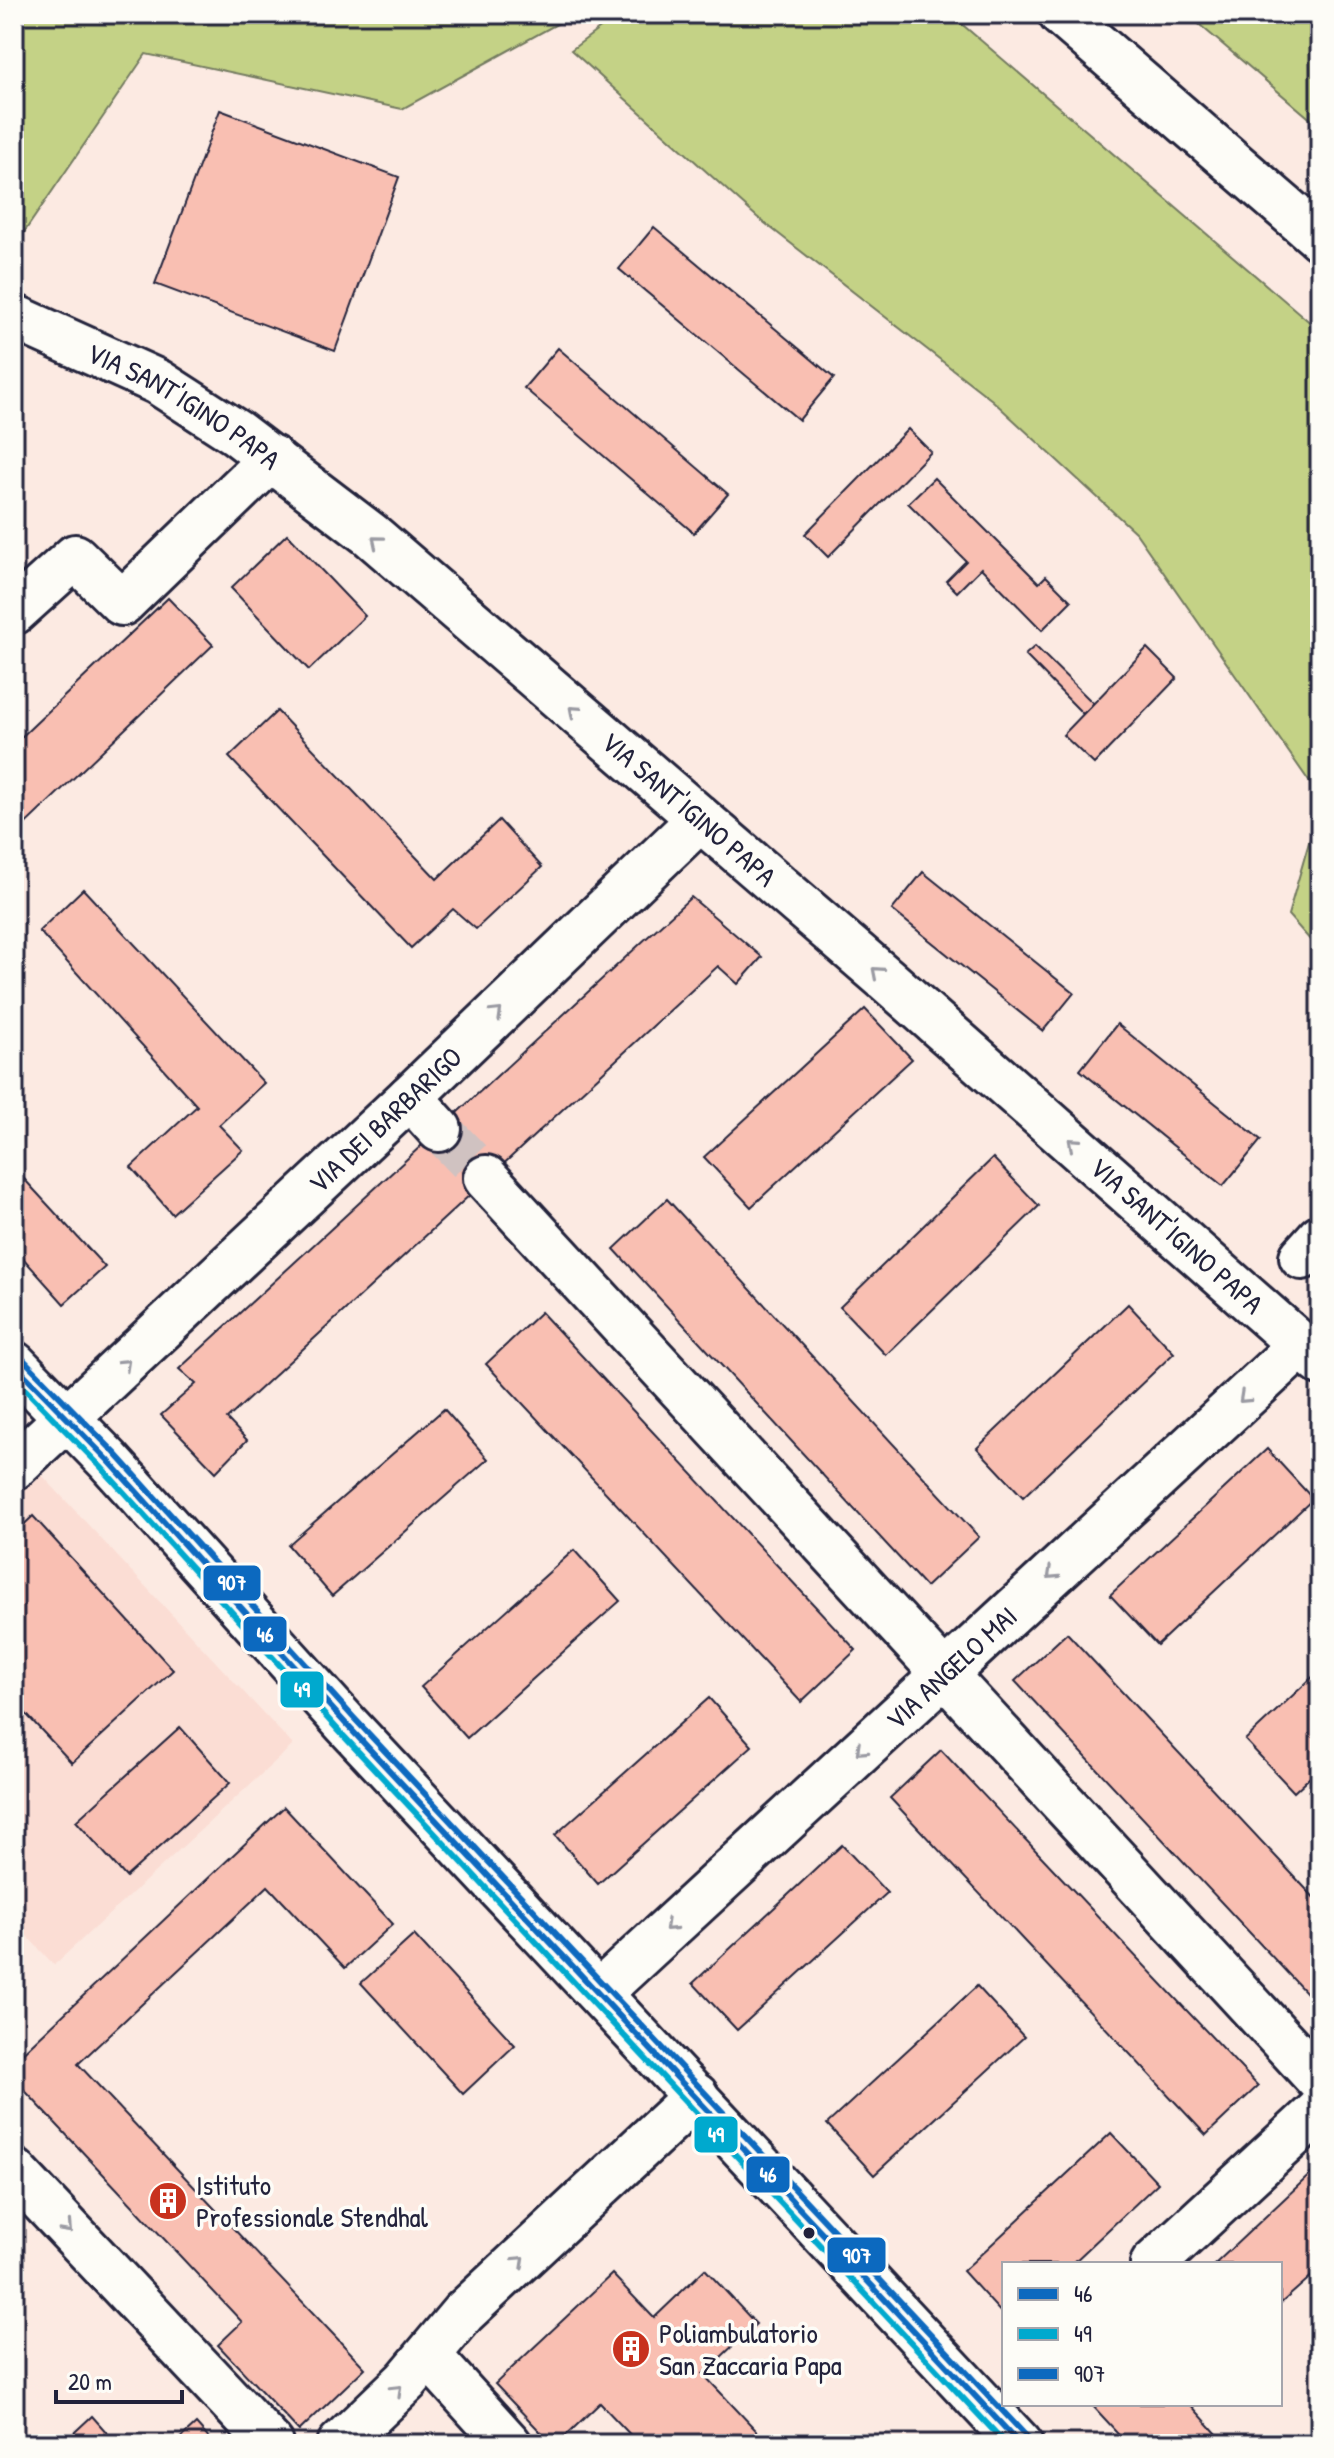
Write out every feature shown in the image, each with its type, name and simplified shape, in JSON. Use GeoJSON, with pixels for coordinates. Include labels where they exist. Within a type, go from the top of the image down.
{"type":"FeatureCollection","features":[{"type":"Feature","properties":{"kind":"street"},"geometry":{"type":"LineString","coordinates":[[1061,14],[1320,238]]}},
{"type":"Feature","properties":{"kind":"street","name":"VIA SANT'IGINO PAPA"},"geometry":{"type":"LineString","coordinates":[[14,317],[158,382],[272,458],[371,535],[1311,1353]]}},
{"type":"Feature","properties":{"kind":"street"},"geometry":{"type":"LineString","coordinates":[[14,612],[75,557],[122,603],[272,458]]}},
{"type":"Feature","properties":{"kind":"street","name":"VIA DEI BARBARIGO"},"geometry":{"type":"LineString","coordinates":[[14,1467],[410,1097],[700,819]]}},
{"type":"Feature","properties":{"kind":"street"},"geometry":{"type":"LineString","coordinates":[[410,1097],[439,1129]]}},
{"type":"Feature","properties":{"kind":"street"},"geometry":{"type":"LineString","coordinates":[[486,1178],[1320,2081]]}},
{"type":"Feature","properties":{"kind":"street","name":"VIA ANGELO MAI"},"geometry":{"type":"LineString","coordinates":[[600,1992],[945,1672],[1311,1353]]}},
{"type":"Feature","properties":{"kind":"street"},"geometry":{"type":"LineString","coordinates":[[14,1364],[68,1417],[346,1724],[1005,2420]]}},
{"type":"Feature","properties":{"kind":"street"},"geometry":{"type":"LineString","coordinates":[[340,2444],[429,2356],[463,2313],[696,2096]]}},
{"type":"Feature","properties":{"kind":"street"},"geometry":{"type":"LineString","coordinates":[[1155,2262],[1320,2110]]}},
{"type":"Feature","properties":{"kind":"street"},"geometry":{"type":"LineString","coordinates":[[16,2178],[271,2444]]}},
{"type":"Feature","properties":{"kind":"street"},"geometry":{"type":"LineString","coordinates":[[429,2356],[509,2444]]}},
{"type":"Feature","properties":{"kind":"shaded area"},"geometry":{"type":"Polygon","coordinates":[[[40,1473],[293,1745],[54,1965],[14,1922],[14,1498],[40,1473]]]}},
{"type":"Feature","properties":{"kind":"green space"},"geometry":{"type":"Polygon","coordinates":[[[14,14],[575,14],[402,109],[146,54],[14,247],[14,14]]]}},
{"type":"Feature","properties":{"kind":"green space"},"geometry":{"type":"Polygon","coordinates":[[[619,14],[950,14],[1320,331],[1320,797],[1136,533],[992,400],[757,217],[571,50],[619,14]]]}},
{"type":"Feature","properties":{"kind":"green space"},"geometry":{"type":"Polygon","coordinates":[[[1187,14],[1320,14],[1320,127],[1187,14]]]}},
{"type":"Feature","properties":{"kind":"green space"},"geometry":{"type":"Polygon","coordinates":[[[1320,804],[1320,951],[1288,915],[1320,804]]]}},
{"type":"Feature","properties":{"kind":"building"},"geometry":{"type":"Polygon","coordinates":[[[220,110],[399,177],[335,351],[155,284],[220,110]]]}},
{"type":"Feature","properties":{"kind":"building"},"geometry":{"type":"Polygon","coordinates":[[[654,227],[834,378],[799,420],[619,269],[654,227]]]}},
{"type":"Feature","properties":{"kind":"building"},"geometry":{"type":"Polygon","coordinates":[[[558,348],[728,494],[694,533],[524,388],[558,348]]]}},
{"type":"Feature","properties":{"kind":"building"},"geometry":{"type":"Polygon","coordinates":[[[908,429],[931,452],[828,557],[805,534],[908,429]]]}},
{"type":"Feature","properties":{"kind":"building"},"geometry":{"type":"Polygon","coordinates":[[[934,478],[1039,583],[1046,576],[1071,601],[1042,630],[981,568],[957,592],[946,581],[966,561],[908,503],[934,478]]]}},
{"type":"Feature","properties":{"kind":"building"},"geometry":{"type":"Polygon","coordinates":[[[287,534],[365,616],[309,670],[231,588],[287,534]]]}},
{"type":"Feature","properties":{"kind":"building"},"geometry":{"type":"Polygon","coordinates":[[[168,598],[213,645],[14,835],[14,744],[168,598]]]}},
{"type":"Feature","properties":{"kind":"building"},"geometry":{"type":"Polygon","coordinates":[[[1035,646],[1094,704],[1083,714],[1025,655],[1035,646]]]}},
{"type":"Feature","properties":{"kind":"building"},"geometry":{"type":"Polygon","coordinates":[[[1147,648],[1177,678],[1094,764],[1063,735],[1147,648]]]}},
{"type":"Feature","properties":{"kind":"building"},"geometry":{"type":"Polygon","coordinates":[[[277,711],[437,879],[499,820],[542,867],[476,929],[453,909],[411,948],[229,757],[277,711]]]}},
{"type":"Feature","properties":{"kind":"building"},"geometry":{"type":"Polygon","coordinates":[[[923,872],[1074,993],[1043,1031],[892,910],[923,872]]]}},
{"type":"Feature","properties":{"kind":"building"},"geometry":{"type":"Polygon","coordinates":[[[83,889],[264,1083],[219,1125],[243,1150],[172,1214],[131,1167],[197,1106],[39,931],[83,889]]]}},
{"type":"Feature","properties":{"kind":"building"},"geometry":{"type":"Polygon","coordinates":[[[691,897],[762,957],[738,984],[718,966],[227,1419],[247,1440],[216,1472],[161,1415],[196,1384],[179,1369],[691,897]]]}},
{"type":"Feature","properties":{"kind":"building"},"geometry":{"type":"Polygon","coordinates":[[[865,1009],[912,1059],[751,1207],[704,1157],[865,1009]]]}},
{"type":"Feature","properties":{"kind":"building"},"geometry":{"type":"Polygon","coordinates":[[[1117,1024],[1261,1140],[1223,1186],[1080,1070],[1117,1024]]]}},
{"type":"Feature","properties":{"kind":"building"},"geometry":{"type":"Polygon","coordinates":[[[993,1158],[1039,1206],[886,1355],[840,1307],[993,1158]]]}},
{"type":"Feature","properties":{"kind":"building"},"geometry":{"type":"Polygon","coordinates":[[[14,1168],[105,1267],[64,1304],[14,1248],[14,1168]]]}},
{"type":"Feature","properties":{"kind":"building"},"geometry":{"type":"Polygon","coordinates":[[[667,1199],[979,1537],[926,1587],[614,1249],[667,1199]]]}},
{"type":"Feature","properties":{"kind":"building"},"geometry":{"type":"Polygon","coordinates":[[[1128,1304],[1174,1353],[1023,1497],[977,1448],[1128,1304]]]}},
{"type":"Feature","properties":{"kind":"building"},"geometry":{"type":"Polygon","coordinates":[[[541,1312],[856,1650],[801,1702],[486,1364],[541,1312]]]}},
{"type":"Feature","properties":{"kind":"building"},"geometry":{"type":"Polygon","coordinates":[[[444,1409],[488,1459],[332,1596],[288,1545],[444,1409]]]}},
{"type":"Feature","properties":{"kind":"building"},"geometry":{"type":"Polygon","coordinates":[[[1267,1449],[1313,1499],[1157,1645],[1110,1595],[1267,1449]]]}},
{"type":"Feature","properties":{"kind":"building"},"geometry":{"type":"Polygon","coordinates":[[[33,1516],[173,1670],[72,1763],[14,1701],[14,1534],[33,1516]]]}},
{"type":"Feature","properties":{"kind":"building"},"geometry":{"type":"Polygon","coordinates":[[[574,1550],[620,1601],[467,1738],[421,1687],[574,1550]]]}},
{"type":"Feature","properties":{"kind":"building"},"geometry":{"type":"Polygon","coordinates":[[[1067,1633],[1320,1904],[1320,2008],[1015,1681],[1067,1633]]]}},
{"type":"Feature","properties":{"kind":"building"},"geometry":{"type":"Polygon","coordinates":[[[1320,1670],[1320,1768],[1294,1792],[1245,1740],[1320,1670]]]}},
{"type":"Feature","properties":{"kind":"building"},"geometry":{"type":"Polygon","coordinates":[[[709,1698],[752,1746],[598,1884],[555,1835],[709,1698]]]}},
{"type":"Feature","properties":{"kind":"building"},"geometry":{"type":"Polygon","coordinates":[[[180,1727],[230,1783],[126,1877],[76,1821],[180,1727]]]}},
{"type":"Feature","properties":{"kind":"building"},"geometry":{"type":"Polygon","coordinates":[[[941,1750],[1258,2086],[1206,2135],[890,1798],[941,1750]]]}},
{"type":"Feature","properties":{"kind":"building","name":"Istituto Professionale Stendhal"},"geometry":{"type":"Polygon","coordinates":[[[284,1807],[393,1924],[345,1968],[268,1886],[78,2064],[365,2368],[299,2431],[218,2345],[242,2322],[14,2079],[14,2061],[284,1807]]]}},
{"type":"Feature","properties":{"kind":"building"},"geometry":{"type":"Polygon","coordinates":[[[842,1845],[887,1893],[737,2030],[693,1983],[842,1845]]]}},
{"type":"Feature","properties":{"kind":"building"},"geometry":{"type":"Polygon","coordinates":[[[414,1935],[515,2045],[463,2094],[361,1983],[414,1935]]]}},
{"type":"Feature","properties":{"kind":"building"},"geometry":{"type":"Polygon","coordinates":[[[977,1986],[1024,2037],[874,2175],[827,2124],[977,1986]]]}},
{"type":"Feature","properties":{"kind":"building"},"geometry":{"type":"Polygon","coordinates":[[[1111,2133],[1158,2183],[1074,2262],[1002,2262],[1002,2314],[963,2271],[1111,2133]]]}},
{"type":"Feature","properties":{"kind":"building"},"geometry":{"type":"Polygon","coordinates":[[[1317,2168],[1320,2278],[1315,2273],[1282,2302],[1282,2262],[1217,2262],[1317,2168]]]}},
{"type":"Feature","properties":{"kind":"building","name":"Poliambulatorio San Zaccaria Papa"},"geometry":{"type":"Polygon","coordinates":[[[705,2269],[756,2324],[703,2374],[769,2444],[639,2444],[600,2403],[557,2444],[552,2444],[495,2384],[612,2274],[654,2318],[705,2269]]]}},
{"type":"Feature","properties":{"kind":"building"},"geometry":{"type":"Polygon","coordinates":[[[1093,2406],[1192,2406],[1226,2444],[1128,2444],[1093,2406]]]}},
{"type":"Feature","properties":{"kind":"building"},"geometry":{"type":"Polygon","coordinates":[[[92,2416],[117,2444],[62,2444],[92,2416]]]}},
{"type":"Feature","properties":{"kind":"building"},"geometry":{"type":"Polygon","coordinates":[[[196,2424],[214,2444],[174,2444],[196,2424]]]}},
{"type":"Feature","properties":{"kind":"tunnel"},"geometry":{"type":"LineString","coordinates":[[439,1129],[486,1178]]}},
{"type":"Feature","properties":{"kind":"transit line","name":"907"},"geometry":{"type":"LineString","coordinates":[[21,1357],[115,1453],[353,1717],[1027,2437]]}},
{"type":"Feature","properties":{"kind":"transit line","name":"46"},"geometry":{"type":"LineString","coordinates":[[14,1364],[108,1460],[346,1724],[1020,2444]]}},
{"type":"Feature","properties":{"kind":"transit line","name":"49"},"geometry":{"type":"LineString","coordinates":[[14,1378],[101,1467],[339,1731],[1006,2444]]}},
{"type":"Feature","properties":{"kind":"place","name":"Istituto Professionale Stendhal"},"geometry":{"type":"Point","coordinates":[168,2201]}},
{"type":"Feature","properties":{"kind":"place","name":"Poliambulatorio San Zaccaria Papa"},"geometry":{"type":"Point","coordinates":[631,2349]}}]}
